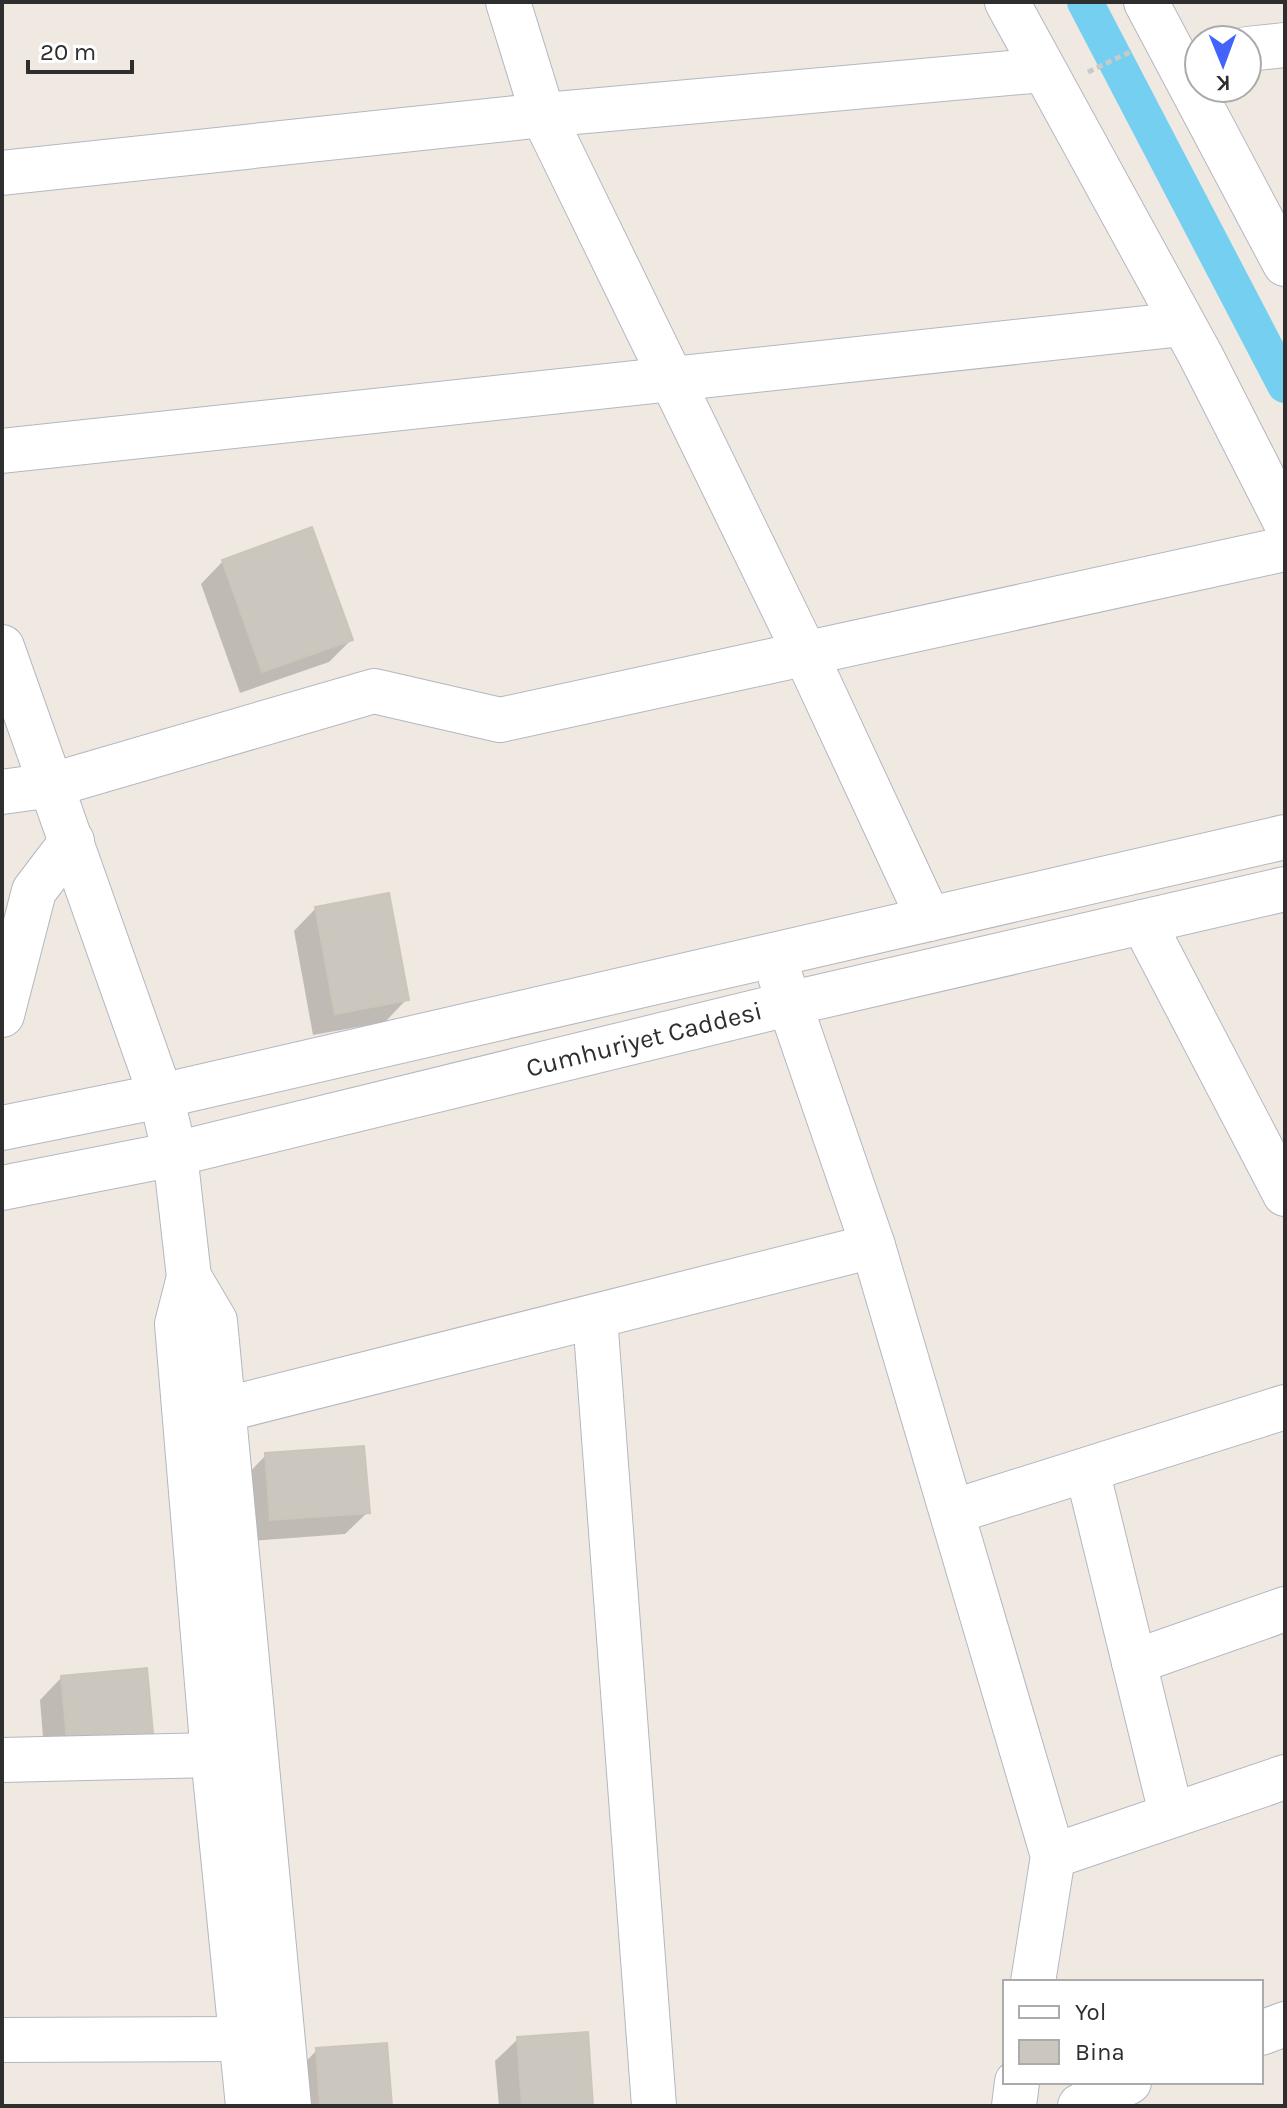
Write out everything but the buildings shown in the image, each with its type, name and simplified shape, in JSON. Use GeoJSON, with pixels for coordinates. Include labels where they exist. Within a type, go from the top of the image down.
{"type":"FeatureCollection","features":[{"type":"Feature","properties":{"kind":"street"},"geometry":{"type":"LineString","coordinates":[[508,2],[543,115],[806,655],[929,919]]}},
{"type":"Feature","properties":{"kind":"street"},"geometry":{"type":"LineString","coordinates":[[1007,2],[1183,324],[1285,521]]}},
{"type":"Feature","properties":{"kind":"street"},"geometry":{"type":"LineString","coordinates":[[1146,2],[1183,52]]}},
{"type":"Feature","properties":{"kind":"street"},"geometry":{"type":"LineString","coordinates":[[1263,47],[1285,45]]}},
{"type":"Feature","properties":{"kind":"street"},"geometry":{"type":"LineString","coordinates":[[2,173],[543,115],[1043,70]]}},
{"type":"Feature","properties":{"kind":"street"},"geometry":{"type":"LineString","coordinates":[[1209,104],[1285,264]]}},
{"type":"Feature","properties":{"kind":"street"},"geometry":{"type":"LineString","coordinates":[[2,451],[1183,324]]}},
{"type":"Feature","properties":{"kind":"street"},"geometry":{"type":"LineString","coordinates":[[2,792],[52,785],[374,691],[500,720],[1285,549]]}},
{"type":"Feature","properties":{"kind":"street"},"geometry":{"type":"LineString","coordinates":[[2,647],[161,1096],[175,1154],[189,1277],[177,1324],[213,1755],[248,2106]]}},
{"type":"Feature","properties":{"kind":"street","name":"Cumhuriyet Caddesi"},"geometry":{"type":"LineString","coordinates":[[2,1128],[161,1096],[1285,837]]}},
{"type":"Feature","properties":{"kind":"street"},"geometry":{"type":"LineString","coordinates":[[2,1015],[34,891],[72,841]]}},
{"type":"Feature","properties":{"kind":"street","name":"Cumhuriyet Caddesi"},"geometry":{"type":"LineString","coordinates":[[2,1188],[175,1154],[788,1004],[1285,889]]}},
{"type":"Feature","properties":{"kind":"street"},"geometry":{"type":"LineString","coordinates":[[1143,922],[1285,1194]]}},
{"type":"Feature","properties":{"kind":"street"},"geometry":{"type":"LineString","coordinates":[[775,955],[788,1004],[873,1246],[1053,1856],[1033,1980]]}},
{"type":"Feature","properties":{"kind":"street"},"geometry":{"type":"LineString","coordinates":[[223,1410],[873,1246]]}},
{"type":"Feature","properties":{"kind":"street"},"geometry":{"type":"LineString","coordinates":[[189,1277],[215,1321],[289,2106]]}},
{"type":"Feature","properties":{"kind":"street"},"geometry":{"type":"LineString","coordinates":[[595,1317],[654,2106]]}},
{"type":"Feature","properties":{"kind":"street"},"geometry":{"type":"LineString","coordinates":[[952,1512],[1285,1407]]}},
{"type":"Feature","properties":{"kind":"street"},"geometry":{"type":"LineString","coordinates":[[1087,1470],[1169,1805]]}},
{"type":"Feature","properties":{"kind":"street"},"geometry":{"type":"LineString","coordinates":[[1134,1662],[1285,1609]]}},
{"type":"Feature","properties":{"kind":"street"},"geometry":{"type":"LineString","coordinates":[[2,1760],[213,1755]]}},
{"type":"Feature","properties":{"kind":"street"},"geometry":{"type":"LineString","coordinates":[[1053,1856],[1285,1777]]}},
{"type":"Feature","properties":{"kind":"street"},"geometry":{"type":"LineString","coordinates":[[1263,2032],[1285,2024]]}},
{"type":"Feature","properties":{"kind":"street"},"geometry":{"type":"LineString","coordinates":[[2,2040],[242,2039]]}},
{"type":"Feature","properties":{"kind":"street"},"geometry":{"type":"LineString","coordinates":[[1014,2106],[1017,2084]]}},
{"type":"Feature","properties":{"kind":"street"},"geometry":{"type":"LineString","coordinates":[[1080,2106],[1125,2084]]}},
{"type":"Feature","properties":{"kind":"path"},"geometry":{"type":"LineString","coordinates":[[1102,65],[1128,53]]}},
{"type":"Feature","properties":{"kind":"waterway"},"geometry":{"type":"LineString","coordinates":[[1085,2],[1285,385]]}}]}
